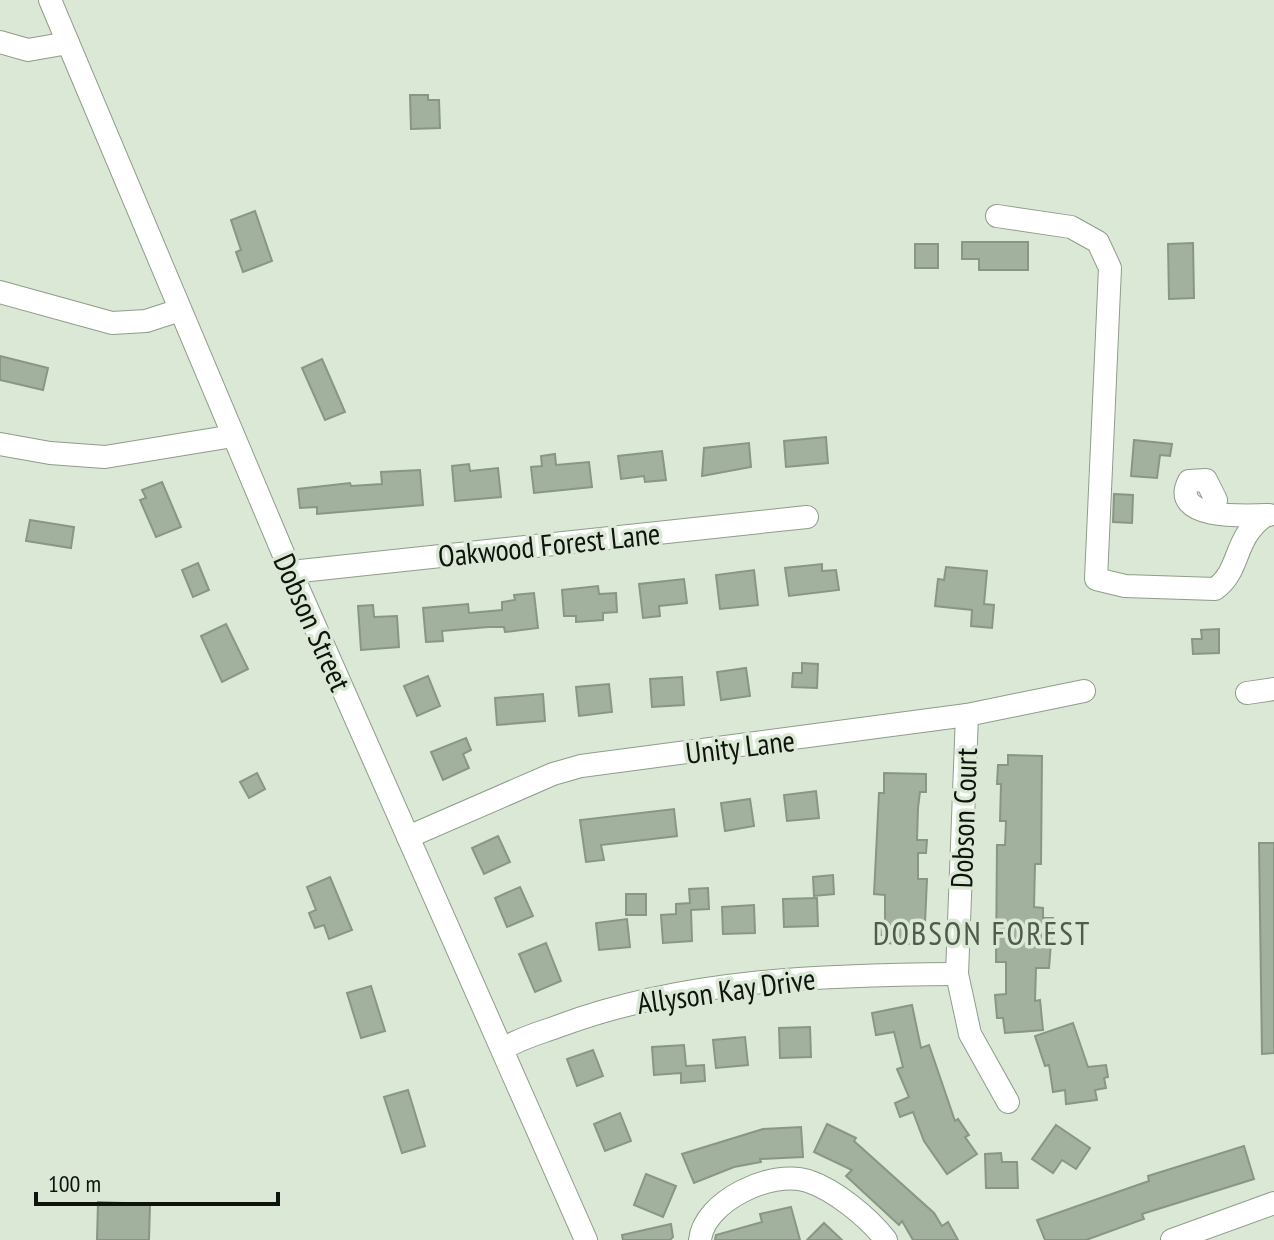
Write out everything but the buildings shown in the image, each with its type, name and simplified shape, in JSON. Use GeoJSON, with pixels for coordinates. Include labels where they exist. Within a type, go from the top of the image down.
{"type":"FeatureCollection","features":[{"type":"Feature","properties":{"kind":"street","name":"Dobson Street"},"geometry":{"type":"LineString","coordinates":[[50,0],[291,572],[586,1240]]}},
{"type":"Feature","properties":{"kind":"street"},"geometry":{"type":"LineString","coordinates":[[0,42],[28,50],[68,43]]}},
{"type":"Feature","properties":{"kind":"street"},"geometry":{"type":"LineString","coordinates":[[997,216],[1071,227],[1098,242],[1110,268],[1096,579],[1125,586],[1215,589],[1232,569],[1235,553],[1249,528],[1270,515]]}},
{"type":"Feature","properties":{"kind":"street"},"geometry":{"type":"LineString","coordinates":[[0,292],[112,323],[146,321],[180,310]]}},
{"type":"Feature","properties":{"kind":"street"},"geometry":{"type":"LineString","coordinates":[[0,444],[50,453],[105,457],[233,436]]}},
{"type":"Feature","properties":{"kind":"street"},"geometry":{"type":"LineString","coordinates":[[1214,512],[1270,515]]}},
{"type":"Feature","properties":{"kind":"street","name":"Oakwood Forest Lane"},"geometry":{"type":"LineString","coordinates":[[291,572],[807,517]]}},
{"type":"Feature","properties":{"kind":"street"},"geometry":{"type":"LineString","coordinates":[[1247,693],[1274,689]]}},
{"type":"Feature","properties":{"kind":"street","name":"Unity Lane"},"geometry":{"type":"LineString","coordinates":[[408,837],[553,774],[581,766],[967,715],[1084,691]]}},
{"type":"Feature","properties":{"kind":"street","name":"Dobson Court"},"geometry":{"type":"LineString","coordinates":[[967,715],[957,974],[970,1034],[1008,1102]]}},
{"type":"Feature","properties":{"kind":"street","name":"Allyson Kay Drive"},"geometry":{"type":"LineString","coordinates":[[503,1049],[602,1010],[631,1003],[773,980],[842,975],[957,974]]}},
{"type":"Feature","properties":{"kind":"street"},"geometry":{"type":"LineString","coordinates":[[700,1240],[704,1221],[731,1196],[780,1181],[802,1179],[848,1206],[886,1240]]}},
{"type":"Feature","properties":{"kind":"street"},"geometry":{"type":"LineString","coordinates":[[1172,1240],[1204,1235],[1274,1203]]}},
{"type":"Feature","properties":{"kind":"district","name":"DOBSON FOREST"},"geometry":{"type":"Point","coordinates":[982,933]}}]}
